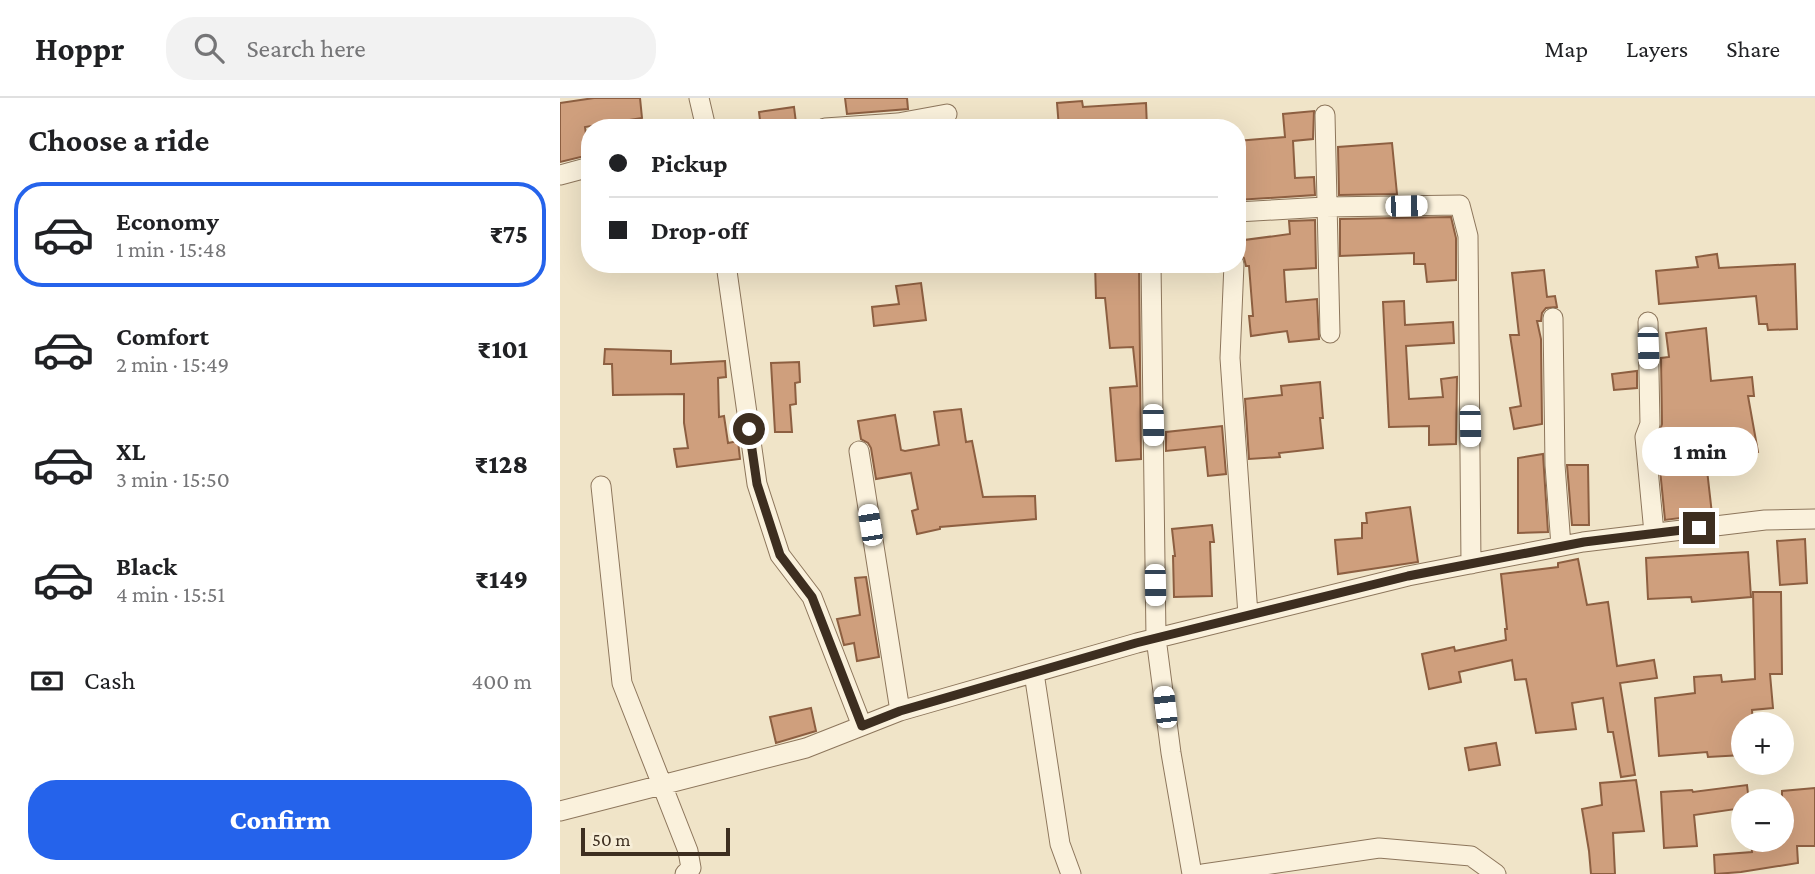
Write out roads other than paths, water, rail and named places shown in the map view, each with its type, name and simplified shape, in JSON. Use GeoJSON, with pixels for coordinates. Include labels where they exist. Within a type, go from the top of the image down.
{"type":"FeatureCollection","features":[{"type":"Feature","properties":{"kind":"street"},"geometry":{"type":"LineString","coordinates":[[699,98],[704,119]]}},
{"type":"Feature","properties":{"kind":"street"},"geometry":{"type":"LineString","coordinates":[[920,119],[947,114]]}},
{"type":"Feature","properties":{"kind":"street"},"geometry":{"type":"LineString","coordinates":[[1325,115],[1330,333]]}},
{"type":"Feature","properties":{"kind":"street"},"geometry":{"type":"LineString","coordinates":[[560,175],[581,169]]}},
{"type":"Feature","properties":{"kind":"street"},"geometry":{"type":"LineString","coordinates":[[1246,211],[1325,206],[1460,205],[1468,236],[1471,564]]}},
{"type":"Feature","properties":{"kind":"street"},"geometry":{"type":"LineString","coordinates":[[727,273],[757,484],[780,555],[812,597],[862,726]]}},
{"type":"Feature","properties":{"kind":"street"},"geometry":{"type":"LineString","coordinates":[[1151,273],[1156,638],[1171,753],[1192,874]]}},
{"type":"Feature","properties":{"kind":"street"},"geometry":{"type":"LineString","coordinates":[[1234,273],[1230,358],[1248,615]]}},
{"type":"Feature","properties":{"kind":"street"},"geometry":{"type":"LineString","coordinates":[[1553,318],[1555,465],[1561,546]]}},
{"type":"Feature","properties":{"kind":"street"},"geometry":{"type":"LineString","coordinates":[[1648,322],[1650,424],[1645,437],[1654,533]]}},
{"type":"Feature","properties":{"kind":"street"},"geometry":{"type":"LineString","coordinates":[[859,451],[900,711]]}},
{"type":"Feature","properties":{"kind":"street"},"geometry":{"type":"LineString","coordinates":[[601,486],[622,683],[688,851],[691,867],[685,874]]}},
{"type":"Feature","properties":{"kind":"street"},"geometry":{"type":"LineString","coordinates":[[560,811],[806,748],[900,711],[1156,638],[1408,576],[1561,546],[1765,520],[1815,519]]}},
{"type":"Feature","properties":{"kind":"street"},"geometry":{"type":"LineString","coordinates":[[1034,673],[1060,844],[1071,874]]}},
{"type":"Feature","properties":{"kind":"street"},"geometry":{"type":"LineString","coordinates":[[1203,874],[1379,848],[1471,856],[1496,874]]}}]}
